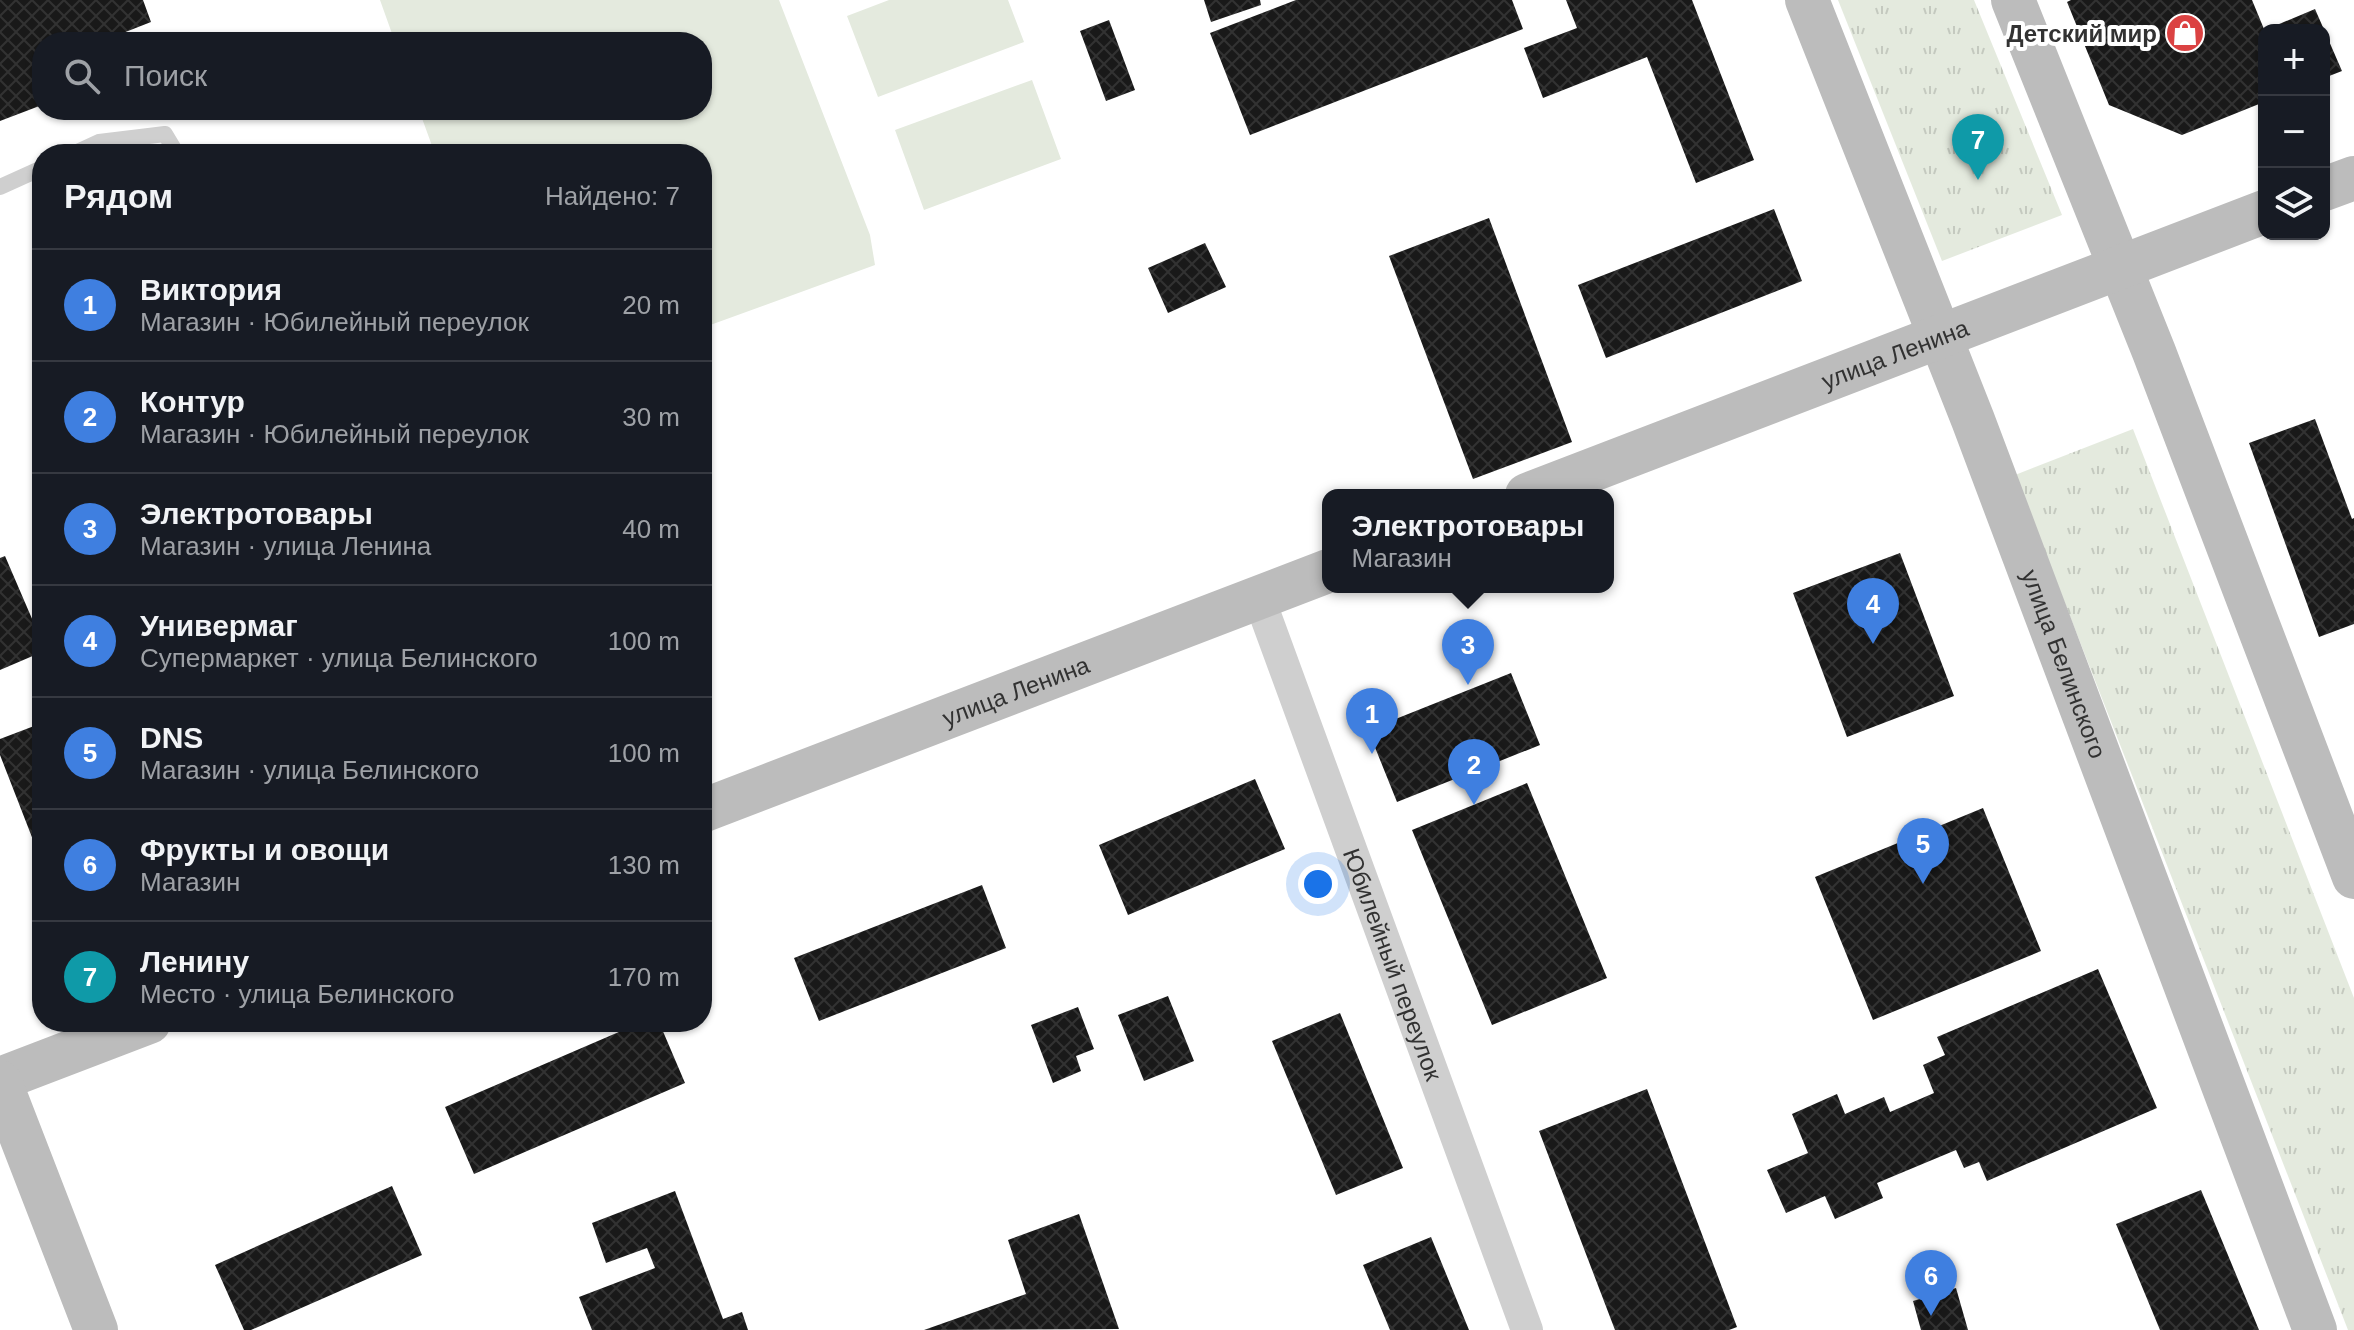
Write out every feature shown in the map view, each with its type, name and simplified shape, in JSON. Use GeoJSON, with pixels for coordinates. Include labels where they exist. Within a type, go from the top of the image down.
{"type":"FeatureCollection","features":[{"type":"Feature","properties":{"kind":"street","name":"улица Белинского"},"geometry":{"type":"LineString","coordinates":[[1807,0],[1940,337],[2315,1330]]}},
{"type":"Feature","properties":{"kind":"street"},"geometry":{"type":"LineString","coordinates":[[2013,0],[2121,268],[2354,877]]}},
{"type":"Feature","properties":{"kind":"street"},"geometry":{"type":"LineString","coordinates":[[2330,187],[2354,178]]}},
{"type":"Feature","properties":{"kind":"street","name":"улица Ленина"},"geometry":{"type":"LineString","coordinates":[[1543,489],[2258,214]]}},
{"type":"Feature","properties":{"kind":"street","name":"улица Ленина"},"geometry":{"type":"LineString","coordinates":[[712,807],[1322,573]]}},
{"type":"Feature","properties":{"kind":"street","name":"Юбилейный переулок"},"geometry":{"type":"LineString","coordinates":[[1259,598],[1527,1330]]}},
{"type":"Feature","properties":{"kind":"street"},"geometry":{"type":"LineString","coordinates":[[96,1330],[0,1081],[124,1032]]}},
{"type":"Feature","properties":{"kind":"lane"},"geometry":{"type":"LineString","coordinates":[[95,144],[165,134],[171,144]]}},
{"type":"Feature","properties":{"kind":"lane"},"geometry":{"type":"LineString","coordinates":[[0,187],[32,173]]}},
{"type":"Feature","properties":{"kind":"green space"},"geometry":{"type":"Polygon","coordinates":[[[380,0],[779,0],[870,235],[875,265],[712,324],[712,144],[431,144],[423,120],[712,120],[712,32],[391,32],[380,0]]]}},
{"type":"Feature","properties":{"kind":"green space"},"geometry":{"type":"Polygon","coordinates":[[[889,0],[1008,0],[1024,42],[878,97],[847,16],[889,0]]]}},
{"type":"Feature","properties":{"kind":"green space"},"geometry":{"type":"Polygon","coordinates":[[[1838,0],[1974,0],[2062,215],[1942,261],[1838,0]]]}},
{"type":"Feature","properties":{"kind":"green space"},"geometry":{"type":"Polygon","coordinates":[[[1032,80],[1061,159],[924,210],[895,130],[1032,80]]]}},
{"type":"Feature","properties":{"kind":"green space"},"geometry":{"type":"Polygon","coordinates":[[[2133,429],[2354,998],[2354,1330],[2348,1330],[2015,475],[2133,429]]]}},
{"type":"Feature","properties":{"kind":"building"},"geometry":{"type":"Polygon","coordinates":[[[0,0],[143,0],[151,22],[126,32],[32,32],[32,109],[0,121],[0,0]]]}},
{"type":"Feature","properties":{"kind":"building"},"geometry":{"type":"Polygon","coordinates":[[[1204,0],[1260,0],[1261,5],[1211,22],[1204,0]]]}},
{"type":"Feature","properties":{"kind":"building"},"geometry":{"type":"Polygon","coordinates":[[[1296,0],[1512,0],[1523,29],[1250,135],[1210,33],[1296,0]]]}},
{"type":"Feature","properties":{"kind":"building"},"geometry":{"type":"Polygon","coordinates":[[[1566,0],[1692,0],[1754,160],[1696,183],[1647,57],[1543,98],[1524,48],[1577,28],[1566,0]]]}},
{"type":"Feature","properties":{"kind":"building"},"geometry":{"type":"Polygon","coordinates":[[[2252,0],[2262,24],[2258,24],[2258,104],[2182,135],[2109,105],[2067,2],[2252,0]]]}},
{"type":"Feature","properties":{"kind":"building"},"geometry":{"type":"Polygon","coordinates":[[[2315,9],[2322,24],[2279,24],[2315,9]]]}},
{"type":"Feature","properties":{"kind":"building"},"geometry":{"type":"Polygon","coordinates":[[[1109,20],[1135,90],[1106,101],[1080,31],[1109,20]]]}},
{"type":"Feature","properties":{"kind":"building"},"geometry":{"type":"Polygon","coordinates":[[[2330,43],[2342,71],[2330,76],[2330,43]]]}},
{"type":"Feature","properties":{"kind":"building"},"geometry":{"type":"Polygon","coordinates":[[[1774,209],[1802,281],[1606,358],[1578,285],[1774,209]]]}},
{"type":"Feature","properties":{"kind":"building"},"geometry":{"type":"Polygon","coordinates":[[[1489,218],[1572,442],[1473,479],[1389,256],[1489,218]]]}},
{"type":"Feature","properties":{"kind":"building"},"geometry":{"type":"Polygon","coordinates":[[[1205,243],[1226,287],[1168,313],[1148,268],[1205,243]]]}},
{"type":"Feature","properties":{"kind":"building"},"geometry":{"type":"Polygon","coordinates":[[[2315,419],[2354,518],[2354,624],[2319,637],[2249,443],[2315,419]]]}},
{"type":"Feature","properties":{"kind":"building"},"geometry":{"type":"Polygon","coordinates":[[[1900,553],[1954,696],[1847,737],[1793,593],[1900,553]]]}},
{"type":"Feature","properties":{"kind":"building"},"geometry":{"type":"Polygon","coordinates":[[[5,556],[32,619],[32,656],[0,670],[0,558],[5,556]]]}},
{"type":"Feature","properties":{"kind":"building"},"geometry":{"type":"Polygon","coordinates":[[[1511,673],[1540,745],[1397,802],[1368,730],[1511,673]]]}},
{"type":"Feature","properties":{"kind":"building"},"geometry":{"type":"Polygon","coordinates":[[[32,727],[32,837],[0,755],[0,739],[32,727]]]}},
{"type":"Feature","properties":{"kind":"building"},"geometry":{"type":"Polygon","coordinates":[[[1255,779],[1285,849],[1128,915],[1099,845],[1255,779]]]}},
{"type":"Feature","properties":{"kind":"building"},"geometry":{"type":"Polygon","coordinates":[[[1527,783],[1607,978],[1492,1025],[1412,830],[1527,783]]]}},
{"type":"Feature","properties":{"kind":"building"},"geometry":{"type":"Polygon","coordinates":[[[1983,808],[2041,951],[1873,1020],[1815,877],[1983,808]]]}},
{"type":"Feature","properties":{"kind":"building"},"geometry":{"type":"Polygon","coordinates":[[[982,885],[1006,948],[819,1021],[794,958],[982,885]]]}},
{"type":"Feature","properties":{"kind":"building"},"geometry":{"type":"Polygon","coordinates":[[[2098,969],[2157,1108],[1987,1181],[1979,1162],[1964,1168],[1956,1150],[1877,1183],[1883,1198],[1835,1219],[1825,1196],[1786,1213],[1767,1170],[1808,1153],[1792,1114],[1837,1094],[1845,1114],[1884,1097],[1890,1112],[1934,1093],[1923,1065],[1945,1055],[1937,1037],[2098,969]]]}},
{"type":"Feature","properties":{"kind":"building"},"geometry":{"type":"Polygon","coordinates":[[[1168,996],[1194,1061],[1144,1081],[1118,1015],[1168,996]]]}},
{"type":"Feature","properties":{"kind":"building"},"geometry":{"type":"Polygon","coordinates":[[[1078,1007],[1094,1049],[1076,1056],[1081,1071],[1053,1083],[1031,1025],[1078,1007]]]}},
{"type":"Feature","properties":{"kind":"building"},"geometry":{"type":"Polygon","coordinates":[[[1340,1013],[1403,1168],[1336,1195],[1272,1041],[1340,1013]]]}},
{"type":"Feature","properties":{"kind":"building"},"geometry":{"type":"Polygon","coordinates":[[[619,1032],[663,1032],[685,1083],[474,1174],[445,1107],[619,1032]]]}},
{"type":"Feature","properties":{"kind":"building"},"geometry":{"type":"Polygon","coordinates":[[[1647,1089],[1737,1327],[1729,1330],[1615,1330],[1539,1131],[1647,1089]]]}},
{"type":"Feature","properties":{"kind":"building"},"geometry":{"type":"Polygon","coordinates":[[[392,1186],[422,1255],[251,1330],[244,1330],[215,1265],[392,1186]]]}},
{"type":"Feature","properties":{"kind":"building"},"geometry":{"type":"Polygon","coordinates":[[[2201,1190],[2259,1330],[2160,1330],[2116,1224],[2201,1190]]]}},
{"type":"Feature","properties":{"kind":"building"},"geometry":{"type":"Polygon","coordinates":[[[675,1191],[723,1319],[742,1312],[748,1330],[592,1330],[579,1297],[655,1268],[647,1248],[606,1263],[592,1223],[675,1191]]]}},
{"type":"Feature","properties":{"kind":"building"},"geometry":{"type":"Polygon","coordinates":[[[1079,1214],[1119,1329],[924,1330],[1026,1294],[1008,1240],[1079,1214]]]}},
{"type":"Feature","properties":{"kind":"building"},"geometry":{"type":"Polygon","coordinates":[[[1431,1237],[1469,1330],[1390,1330],[1363,1265],[1431,1237]]]}},
{"type":"Feature","properties":{"kind":"building"},"geometry":{"type":"Polygon","coordinates":[[[1956,1288],[1968,1330],[1921,1330],[1913,1301],[1956,1288]]]}},
{"type":"Feature","properties":{"kind":"place","name":"Детский мир"},"geometry":{"type":"Point","coordinates":[2185,33]}},
{"type":"Feature","properties":{"kind":"place","name":"Ленину"},"geometry":{"type":"Point","coordinates":[1978,180]}},
{"type":"Feature","properties":{"kind":"place","name":"Универмаг"},"geometry":{"type":"Point","coordinates":[1873,644]}},
{"type":"Feature","properties":{"kind":"place","name":"Электротовары"},"geometry":{"type":"Point","coordinates":[1468,685]}},
{"type":"Feature","properties":{"kind":"place","name":"Виктория"},"geometry":{"type":"Point","coordinates":[1372,754]}},
{"type":"Feature","properties":{"kind":"place","name":"Контур"},"geometry":{"type":"Point","coordinates":[1474,805]}},
{"type":"Feature","properties":{"kind":"place","name":"DNS"},"geometry":{"type":"Point","coordinates":[1923,884]}},
{"type":"Feature","properties":{"kind":"place","name":"Фрукты и овощи"},"geometry":{"type":"Point","coordinates":[1931,1316]}}]}
